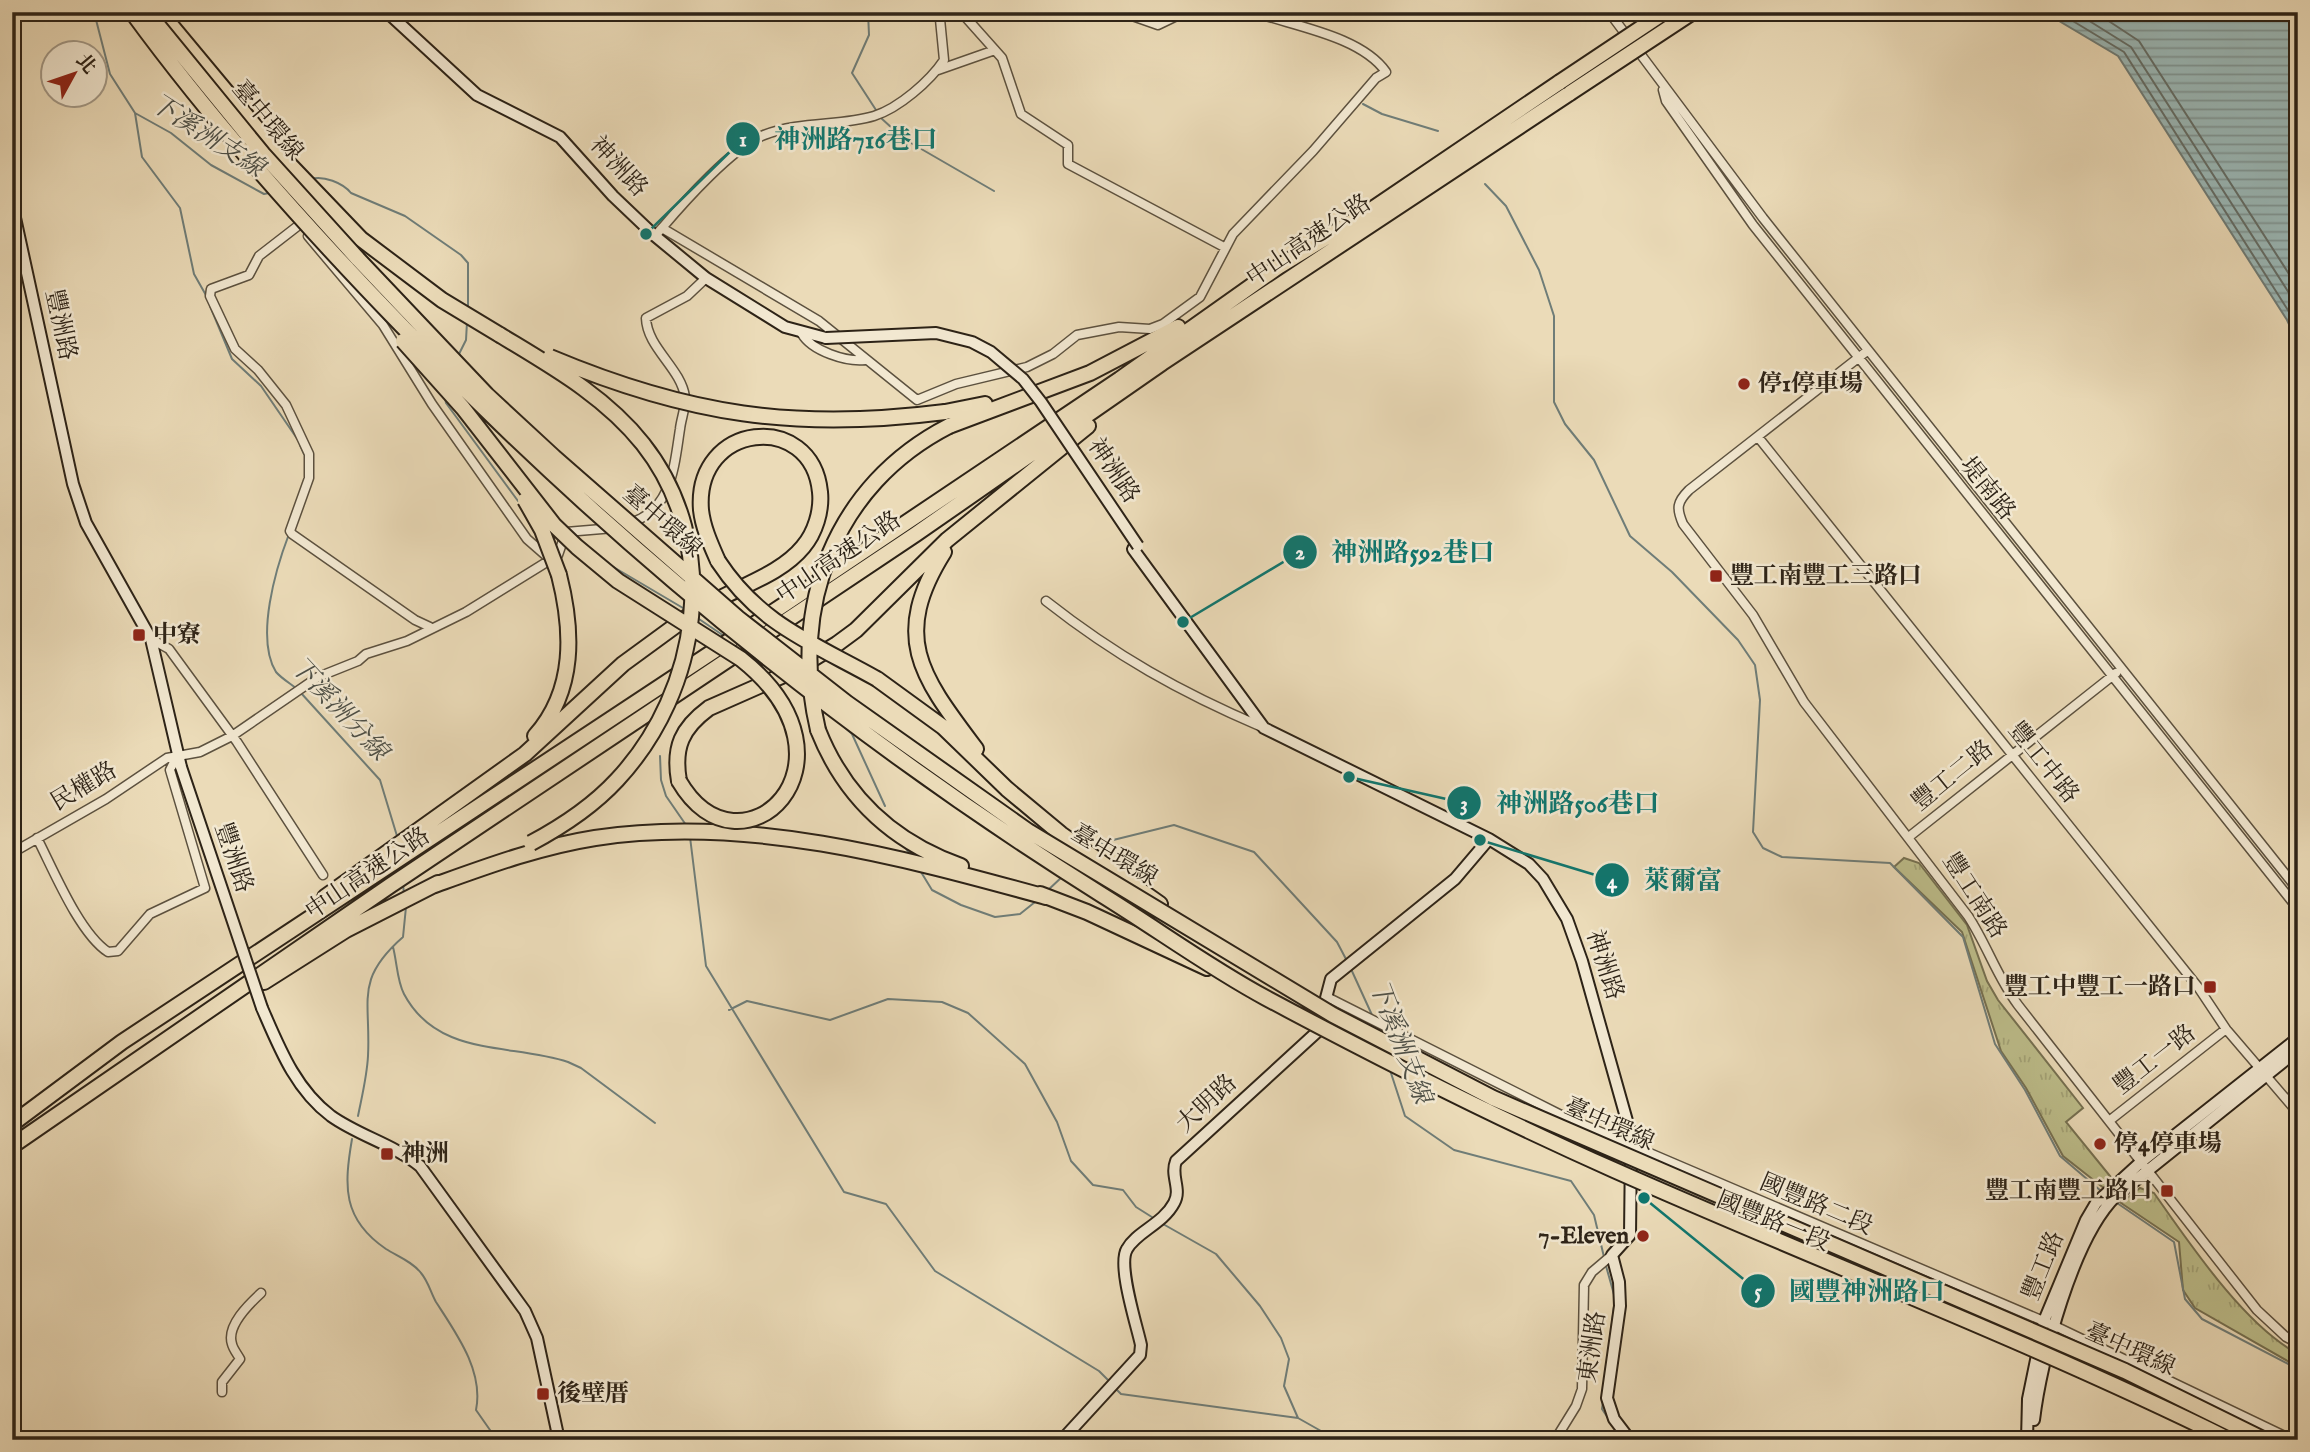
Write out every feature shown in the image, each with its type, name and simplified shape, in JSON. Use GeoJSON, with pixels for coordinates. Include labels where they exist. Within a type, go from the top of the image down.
{"type":"FeatureCollection","features":[{"type":"Feature","properties":{"kind":"highway"},"geometry":{"type":"LineString","coordinates":[[124,12],[298,228],[434,374],[554,524],[618,581],[758,672],[784,704],[794,729],[798,764],[787,794],[773,808],[748,819],[722,818],[698,806],[679,781],[676,765],[680,739],[699,715],[827,652],[856,630],[947,540],[1162,363]]}},
{"type":"Feature","properties":{"kind":"highway","name":"臺中環線"},"geometry":{"type":"LineString","coordinates":[[132,12],[253,163],[343,265],[480,406],[614,531],[835,714],[1020,844],[1261,996],[1610,1168],[2119,1385],[2230,1440]]}},
{"type":"Feature","properties":{"kind":"highway","name":"臺中環線"},"geometry":{"type":"LineString","coordinates":[[147,12],[263,154],[488,395],[738,618],[847,703],[1028,831],[1332,1016],[1493,1098],[2125,1371],[2265,1440]]}},
{"type":"Feature","properties":{"kind":"highway"},"geometry":{"type":"LineString","coordinates":[[160,12],[269,143],[361,240],[442,300],[608,406],[644,445],[680,514],[691,558],[693,585],[690,631],[683,663],[655,731],[632,763],[597,799],[536,846]]}},
{"type":"Feature","properties":{"kind":"highway","name":"中山高速公路"},"geometry":{"type":"LineString","coordinates":[[12,1124],[122,1042],[411,845],[970,480],[1278,267],[1368,212],[1665,12]]}},
{"type":"Feature","properties":{"kind":"highway","name":"中山高速公路"},"geometry":{"type":"LineString","coordinates":[[12,1146],[391,885],[916,534],[1162,363],[1693,12]]}},
{"type":"Feature","properties":{"kind":"highway"},"geometry":{"type":"LineString","coordinates":[[500,335],[622,385],[687,405],[741,415],[800,421],[947,419],[1055,387],[1151,344],[1278,267]]}},
{"type":"Feature","properties":{"kind":"highway"},"geometry":{"type":"LineString","coordinates":[[947,419],[883,472],[859,501],[834,540],[824,563],[811,620],[810,678],[815,718],[835,769],[857,799],[880,822],[922,849],[1087,912],[1261,996]]}},
{"type":"Feature","properties":{"kind":"highway"},"geometry":{"type":"LineString","coordinates":[[411,845],[498,775],[623,664],[668,629],[779,567],[803,548],[818,517],[819,483],[811,464],[797,449],[780,439],[764,436],[733,442],[712,461],[701,494],[701,512],[706,534],[718,561],[735,587],[752,605],[783,629],[877,678],[915,703],[1060,834],[1263,974]]}},
{"type":"Feature","properties":{"kind":"highway"},"geometry":{"type":"LineString","coordinates":[[487,440],[542,530],[559,575],[567,609],[570,644],[563,684],[543,727],[498,775]]}},
{"type":"Feature","properties":{"kind":"highway"},"geometry":{"type":"LineString","coordinates":[[970,523],[944,551],[919,599],[915,625],[919,662],[939,699],[984,760],[1060,834]]}},
{"type":"Feature","properties":{"kind":"highway"},"geometry":{"type":"LineString","coordinates":[[157,1044],[217,1012],[346,930],[393,905],[432,886],[536,846],[631,834],[690,831],[741,833],[894,856],[1046,897]]}},
{"type":"Feature","properties":{"kind":"street"},"geometry":{"type":"LineString","coordinates":[[124,12],[383,325],[432,404],[527,539],[551,560],[558,555],[566,532],[582,528],[610,529],[646,518],[666,497],[677,451],[685,397],[653,339],[646,318],[687,296],[706,278]]}},
{"type":"Feature","properties":{"kind":"street","name":"神洲路"},"geometry":{"type":"LineString","coordinates":[[387,12],[477,95],[560,137],[706,278],[780,324],[802,334],[826,338],[936,333],[972,342],[1009,365],[1035,394],[1135,547],[1265,728],[1489,839],[1529,864],[1544,879],[1567,919],[1591,987],[1632,1146],[1630,1235],[1612,1255]]}},
{"type":"Feature","properties":{"kind":"street"},"geometry":{"type":"LineString","coordinates":[[943,12],[940,19],[944,60],[919,87],[874,116],[792,127],[763,135],[743,146],[659,232],[820,321],[917,400],[956,384],[1027,367],[1053,354],[1077,335],[1119,327],[1150,329],[1163,324],[1199,298],[1224,247],[1376,78],[1386,72],[1369,54],[1289,21],[1256,13],[1205,12]]}},
{"type":"Feature","properties":{"kind":"street"},"geometry":{"type":"LineString","coordinates":[[961,12],[1002,58],[1021,114],[1068,145],[1068,164],[1224,247]]}},
{"type":"Feature","properties":{"kind":"street"},"geometry":{"type":"LineString","coordinates":[[1121,12],[1158,25],[1185,12]]}},
{"type":"Feature","properties":{"kind":"street","name":"堤南路"},"geometry":{"type":"LineString","coordinates":[[1609,12],[1661,84],[1867,351],[2298,890]]}},
{"type":"Feature","properties":{"kind":"street"},"geometry":{"type":"LineString","coordinates":[[938,69],[995,50]]}},
{"type":"Feature","properties":{"kind":"street","name":"堤南路"},"geometry":{"type":"LineString","coordinates":[[1661,84],[1666,101],[1724,186],[2298,909]]}},
{"type":"Feature","properties":{"kind":"street","name":"豐洲路"},"geometry":{"type":"LineString","coordinates":[[12,204],[73,484],[86,523],[151,639],[179,762],[262,1008],[289,1067],[313,1098],[331,1116],[406,1155],[420,1167],[509,1285],[537,1338],[559,1440]]}},
{"type":"Feature","properties":{"kind":"street"},"geometry":{"type":"LineString","coordinates":[[299,225],[259,256],[245,279],[211,289],[210,296],[235,349],[258,370],[286,405],[309,454],[309,478],[290,531],[415,620],[430,627]]}},
{"type":"Feature","properties":{"kind":"street"},"geometry":{"type":"LineString","coordinates":[[802,334],[817,350],[851,360],[865,360]]}},
{"type":"Feature","properties":{"kind":"street"},"geometry":{"type":"LineString","coordinates":[[1758,437],[1867,351]]}},
{"type":"Feature","properties":{"kind":"street","name":"豐工南路"},"geometry":{"type":"LineString","coordinates":[[1758,437],[1679,499],[1677,510],[1683,524],[1753,615],[1804,702],[1910,836],[1980,933],[2005,987],[2257,1310],[2286,1337],[2298,1343]]}},
{"type":"Feature","properties":{"kind":"street","name":"豐工中路"},"geometry":{"type":"LineString","coordinates":[[1758,437],[2198,987],[2226,1029],[2298,1113]]}},
{"type":"Feature","properties":{"kind":"street","name":"民權路"},"geometry":{"type":"LineString","coordinates":[[12,853],[106,799],[167,758],[179,762],[232,736],[297,688],[358,661],[366,654],[407,641],[430,627],[466,612],[551,560]]}},
{"type":"Feature","properties":{"kind":"street"},"geometry":{"type":"LineString","coordinates":[[1046,601],[1087,635],[1147,674],[1265,728]]}},
{"type":"Feature","properties":{"kind":"street"},"geometry":{"type":"LineString","coordinates":[[151,639],[169,649],[232,736],[323,876]]}},
{"type":"Feature","properties":{"kind":"street","name":"豐工二路"},"geometry":{"type":"LineString","coordinates":[[1910,836],[2121,669]]}},
{"type":"Feature","properties":{"kind":"street"},"geometry":{"type":"LineString","coordinates":[[37,838],[47,863],[94,939],[108,952],[118,951],[150,914],[205,888],[170,770],[179,762]]}},
{"type":"Feature","properties":{"kind":"street"},"geometry":{"type":"LineString","coordinates":[[1317,1032],[1331,979],[1455,879],[1489,839]]}},
{"type":"Feature","properties":{"kind":"street","name":"國豐路二段"},"geometry":{"type":"LineString","coordinates":[[1327,997],[1563,1116],[2049,1324],[2293,1440]]}},
{"type":"Feature","properties":{"kind":"street","name":"豐工一路"},"geometry":{"type":"LineString","coordinates":[[2109,1121],[2226,1029]]}},
{"type":"Feature","properties":{"kind":"street","name":"國豐路一段"},"geometry":{"type":"LineString","coordinates":[[1317,1032],[1556,1150],[2041,1356],[2218,1440]]}},
{"type":"Feature","properties":{"kind":"street","name":"大明路"},"geometry":{"type":"LineString","coordinates":[[1062,1440],[1140,1355],[1141,1345],[1124,1262],[1127,1248],[1162,1220],[1173,1205],[1178,1189],[1173,1169],[1176,1161],[1317,1032]]}},
{"type":"Feature","properties":{"kind":"street","name":"豐工路"},"geometry":{"type":"LineString","coordinates":[[2027,1440],[2028,1399],[2049,1324],[2086,1220],[2144,1166],[2263,1071],[2298,1038]]}},
{"type":"Feature","properties":{"kind":"street","name":"豐工路"},"geometry":{"type":"LineString","coordinates":[[2263,1071],[2298,1050]]}},
{"type":"Feature","properties":{"kind":"street"},"geometry":{"type":"LineString","coordinates":[[1555,1440],[1576,1406],[1581,1389],[1584,1285],[1592,1272],[1612,1255]]}},
{"type":"Feature","properties":{"kind":"street","name":"東洲路"},"geometry":{"type":"LineString","coordinates":[[1612,1255],[1619,1282],[1620,1306],[1607,1398],[1614,1419],[1630,1440]]}},
{"type":"Feature","properties":{"kind":"street"},"geometry":{"type":"LineString","coordinates":[[222,1392],[222,1382],[240,1359],[231,1343],[232,1332],[249,1304],[261,1293]]}},
{"type":"Feature","properties":{"kind":"street","name":"豐工路"},"geometry":{"type":"LineString","coordinates":[[2034,1440],[2041,1356]]}},
{"type":"Feature","properties":{"kind":"green space"},"geometry":{"type":"Polygon","coordinates":[[[1904,858],[1919,863],[1967,925],[1987,981],[1998,1000],[2083,1108],[2066,1122],[2114,1181],[2105,1189],[2063,1156],[2026,1088],[2001,1051],[1962,932],[1894,867],[1904,858]]]}},
{"type":"Feature","properties":{"kind":"green space"},"geometry":{"type":"Polygon","coordinates":[[[2140,1188],[2154,1193],[2201,1259],[2238,1304],[2278,1341],[2298,1354],[2298,1367],[2195,1308],[2183,1290],[2179,1242],[2121,1203],[2140,1188]]]}},
{"type":"Feature","properties":{"kind":"water"},"geometry":{"type":"Polygon","coordinates":[[[2044,12],[2298,12],[2298,343],[2287,320],[2118,56],[2044,12]]]}},
{"type":"Feature","properties":{"kind":"waterway","name":"下溪洲支線"},"geometry":{"type":"LineString","coordinates":[[94,12],[110,74],[135,113],[171,133],[211,165],[264,194],[269,193]]}},
{"type":"Feature","properties":{"kind":"waterway"},"geometry":{"type":"LineString","coordinates":[[868,12],[869,35],[852,73],[876,110]]}},
{"type":"Feature","properties":{"kind":"waterway"},"geometry":{"type":"LineString","coordinates":[[1363,104],[1382,114],[1438,131]]}},
{"type":"Feature","properties":{"kind":"waterway","name":"下溪洲分線"},"geometry":{"type":"LineString","coordinates":[[135,113],[142,157],[180,208],[194,274],[207,297]]}},
{"type":"Feature","properties":{"kind":"waterway"},"geometry":{"type":"LineString","coordinates":[[881,118],[904,139],[994,191]]}},
{"type":"Feature","properties":{"kind":"waterway","name":"下溪洲支線"},"geometry":{"type":"LineString","coordinates":[[311,179],[333,181],[351,193],[405,216],[461,255],[468,263],[468,309]]}},
{"type":"Feature","properties":{"kind":"waterway"},"geometry":{"type":"LineString","coordinates":[[1485,184],[1506,206],[1539,270],[1554,316],[1554,402],[1565,424],[1594,460],[1630,536],[1672,572],[1738,640],[1755,665],[1760,700],[1753,832],[1763,848],[1782,857],[1890,863],[1963,937],[1995,1044],[2025,1090],[2060,1156],[2101,1191]]}},
{"type":"Feature","properties":{"kind":"waterway","name":"下溪洲分線"},"geometry":{"type":"LineString","coordinates":[[210,306],[232,359],[261,386],[298,440]]}},
{"type":"Feature","properties":{"kind":"waterway","name":"下溪洲支線"},"geometry":{"type":"LineString","coordinates":[[458,356],[466,340],[467,322]]}},
{"type":"Feature","properties":{"kind":"waterway","name":"下溪洲支線"},"geometry":{"type":"LineString","coordinates":[[445,397],[446,403],[518,501]]}},
{"type":"Feature","properties":{"kind":"waterway","name":"下溪洲分線"},"geometry":{"type":"LineString","coordinates":[[300,445],[305,456]]}},
{"type":"Feature","properties":{"kind":"waterway","name":"下溪洲分線"},"geometry":{"type":"LineString","coordinates":[[289,534],[270,603],[267,641],[276,672],[297,689]]}},
{"type":"Feature","properties":{"kind":"waterway","name":"下溪洲支線"},"geometry":{"type":"LineString","coordinates":[[610,565],[683,608]]}},
{"type":"Feature","properties":{"kind":"waterway","name":"下溪洲支線"},"geometry":{"type":"LineString","coordinates":[[699,619],[724,636]]}},
{"type":"Feature","properties":{"kind":"waterway","name":"下溪洲分線"},"geometry":{"type":"LineString","coordinates":[[301,693],[380,780],[397,836]]}},
{"type":"Feature","properties":{"kind":"waterway","name":"下溪洲支線"},"geometry":{"type":"LineString","coordinates":[[839,722],[852,734],[885,806]]}},
{"type":"Feature","properties":{"kind":"waterway"},"geometry":{"type":"LineString","coordinates":[[660,756],[661,780],[666,796],[686,825]]}},
{"type":"Feature","properties":{"kind":"waterway","name":"下溪洲支線"},"geometry":{"type":"LineString","coordinates":[[1101,843],[1174,825],[1254,852],[1337,942],[1347,961]]}},
{"type":"Feature","properties":{"kind":"waterway"},"geometry":{"type":"LineString","coordinates":[[690,837],[706,966],[844,1192],[886,1204],[935,1271],[1099,1371],[1109,1381]]}},
{"type":"Feature","properties":{"kind":"waterway","name":"下溪洲支線"},"geometry":{"type":"LineString","coordinates":[[904,845],[910,855]]}},
{"type":"Feature","properties":{"kind":"waterway","name":"下溪洲支線"},"geometry":{"type":"LineString","coordinates":[[921,872],[932,890],[961,905],[995,917],[1020,914],[1035,902]]}},
{"type":"Feature","properties":{"kind":"waterway","name":"下溪洲支線"},"geometry":{"type":"LineString","coordinates":[[1047,891],[1063,876]]}},
{"type":"Feature","properties":{"kind":"waterway","name":"下溪洲分線"},"geometry":{"type":"LineString","coordinates":[[403,883],[404,895]]}},
{"type":"Feature","properties":{"kind":"waterway","name":"下溪洲分線"},"geometry":{"type":"LineString","coordinates":[[358,1116],[367,1064],[368,992],[377,966],[403,937],[406,907]]}},
{"type":"Feature","properties":{"kind":"waterway"},"geometry":{"type":"LineString","coordinates":[[393,947],[404,994],[418,1015],[436,1029],[477,1045],[568,1062],[581,1068],[655,1123]]}},
{"type":"Feature","properties":{"kind":"waterway","name":"下溪洲支線"},"geometry":{"type":"LineString","coordinates":[[1351,969],[1372,1015]]}},
{"type":"Feature","properties":{"kind":"waterway"},"geometry":{"type":"LineString","coordinates":[[729,1010],[747,1001],[830,1020],[888,999],[942,1002],[968,1013],[1025,1064],[1057,1122],[1071,1161],[1093,1185],[1123,1190],[1136,1207],[1155,1219]]}},
{"type":"Feature","properties":{"kind":"waterway","name":"下溪洲支線"},"geometry":{"type":"LineString","coordinates":[[1390,1070],[1405,1116],[1454,1150],[1571,1181],[1594,1215],[1604,1257]]}},
{"type":"Feature","properties":{"kind":"waterway","name":"下溪洲分線"},"geometry":{"type":"LineString","coordinates":[[352,1139],[348,1187],[354,1213],[372,1238],[414,1266],[423,1276],[466,1353],[476,1381],[476,1410],[497,1440]]}},
{"type":"Feature","properties":{"kind":"waterway"},"geometry":{"type":"LineString","coordinates":[[2117,1203],[2174,1242],[2185,1299],[2202,1319],[2298,1369]]}},
{"type":"Feature","properties":{"kind":"waterway"},"geometry":{"type":"LineString","coordinates":[[1163,1224],[1216,1254],[1260,1306],[1281,1338],[1289,1359],[1284,1386],[1298,1418],[1337,1440]]}},
{"type":"Feature","properties":{"kind":"waterway","name":"下溪洲支線"},"geometry":{"type":"LineString","coordinates":[[1606,1266],[1615,1298],[1610,1339]]}},
{"type":"Feature","properties":{"kind":"waterway"},"geometry":{"type":"LineString","coordinates":[[1115,1388],[1121,1394],[1298,1418]]}},
{"type":"Feature","properties":{"kind":"waterway","name":"下溪洲支線"},"geometry":{"type":"LineString","coordinates":[[1603,1401],[1602,1409],[1608,1418]]}},
{"type":"Feature","properties":{"kind":"waterway","name":"下溪洲支線"},"geometry":{"type":"LineString","coordinates":[[1615,1429],[1621,1440]]}},
{"type":"Feature","properties":{"kind":"place","name":"神洲路716巷口"},"geometry":{"type":"Point","coordinates":[646,234]}},
{"type":"Feature","properties":{"kind":"place","name":"停1停車場"},"geometry":{"type":"Point","coordinates":[1744,384]}},
{"type":"Feature","properties":{"kind":"place","name":"豐工南豐工三路口"},"geometry":{"type":"Point","coordinates":[1716,576]}},
{"type":"Feature","properties":{"kind":"place","name":"神洲路592巷口"},"geometry":{"type":"Point","coordinates":[1183,622]}},
{"type":"Feature","properties":{"kind":"place","name":"中寮"},"geometry":{"type":"Point","coordinates":[139,635]}},
{"type":"Feature","properties":{"kind":"place","name":"神洲路506巷口"},"geometry":{"type":"Point","coordinates":[1349,777]}},
{"type":"Feature","properties":{"kind":"place","name":"萊爾富"},"geometry":{"type":"Point","coordinates":[1480,840]}},
{"type":"Feature","properties":{"kind":"place","name":"豐工中豐工一路口"},"geometry":{"type":"Point","coordinates":[2210,987]}},
{"type":"Feature","properties":{"kind":"place","name":"停4停車場"},"geometry":{"type":"Point","coordinates":[2100,1144]}},
{"type":"Feature","properties":{"kind":"place","name":"神洲"},"geometry":{"type":"Point","coordinates":[387,1154]}},
{"type":"Feature","properties":{"kind":"place","name":"豐工南豐工路口"},"geometry":{"type":"Point","coordinates":[2167,1191]}},
{"type":"Feature","properties":{"kind":"place","name":"國豐神洲路口"},"geometry":{"type":"Point","coordinates":[1644,1198]}},
{"type":"Feature","properties":{"kind":"place","name":"7-Eleven"},"geometry":{"type":"Point","coordinates":[1643,1236]}},
{"type":"Feature","properties":{"kind":"place","name":"後壁厝"},"geometry":{"type":"Point","coordinates":[543,1394]}}]}
